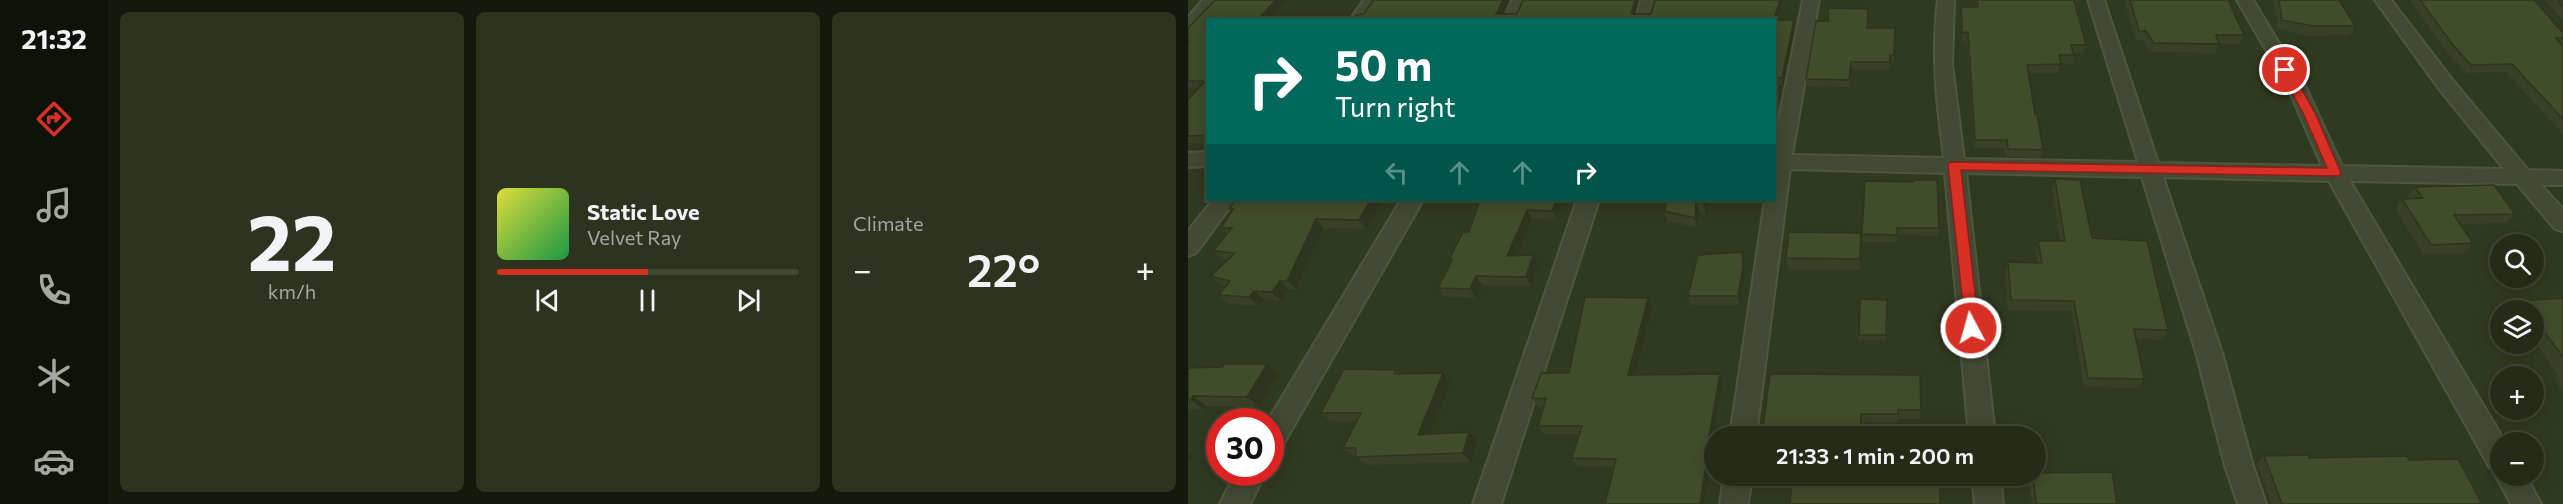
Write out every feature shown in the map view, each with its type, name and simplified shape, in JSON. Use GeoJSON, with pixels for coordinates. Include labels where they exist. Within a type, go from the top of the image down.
{"type":"FeatureCollection","features":[{"type":"Feature","properties":{"kind":"street"},"geometry":{"type":"LineString","coordinates":[[1188,28],[1212,0]]}},
{"type":"Feature","properties":{"kind":"street"},"geometry":{"type":"LineString","coordinates":[[1359,18],[1372,0]]}},
{"type":"Feature","properties":{"kind":"street"},"geometry":{"type":"LineString","coordinates":[[1510,18],[1520,0]]}},
{"type":"Feature","properties":{"kind":"street"},"geometry":{"type":"LineString","coordinates":[[1643,18],[1649,0]]}},
{"type":"Feature","properties":{"kind":"street"},"geometry":{"type":"LineString","coordinates":[[1776,178],[1811,0]]}},
{"type":"Feature","properties":{"kind":"street"},"geometry":{"type":"LineString","coordinates":[[1946,0],[1941,30],[1944,98],[1955,165],[1981,426]]}},
{"type":"Feature","properties":{"kind":"street"},"geometry":{"type":"LineString","coordinates":[[2096,0],[2210,356],[2239,466],[2252,504]]}},
{"type":"Feature","properties":{"kind":"street"},"geometry":{"type":"LineString","coordinates":[[2245,0],[2297,88],[2335,173],[2490,442]]}},
{"type":"Feature","properties":{"kind":"street"},"geometry":{"type":"LineString","coordinates":[[2383,0],[2428,63],[2520,176],[2563,223]]}},
{"type":"Feature","properties":{"kind":"street"},"geometry":{"type":"LineString","coordinates":[[1188,160],[1206,159]]}},
{"type":"Feature","properties":{"kind":"street"},"geometry":{"type":"LineString","coordinates":[[1778,162],[2563,178]]}},
{"type":"Feature","properties":{"kind":"street"},"geometry":{"type":"LineString","coordinates":[[1188,247],[1223,201]]}},
{"type":"Feature","properties":{"kind":"street"},"geometry":{"type":"LineString","coordinates":[[1284,417],[1411,201]]}},
{"type":"Feature","properties":{"kind":"street"},"geometry":{"type":"LineString","coordinates":[[1487,504],[1588,201]]}},
{"type":"Feature","properties":{"kind":"street"},"geometry":{"type":"LineString","coordinates":[[1744,426],[1773,201]]}},
{"type":"Feature","properties":{"kind":"street"},"geometry":{"type":"LineString","coordinates":[[1234,504],[1244,486]]}},
{"type":"Feature","properties":{"kind":"street"},"geometry":{"type":"LineString","coordinates":[[1734,504],[1737,486]]}},
{"type":"Feature","properties":{"kind":"street"},"geometry":{"type":"LineString","coordinates":[[1987,486],[1989,504]]}},
{"type":"Feature","properties":{"kind":"street"},"geometry":{"type":"LineString","coordinates":[[2516,486],[2527,504]]}},
{"type":"Feature","properties":{"kind":"building"},"geometry":{"type":"Polygon","coordinates":[[[1215,0],[1276,0],[1259,18],[1206,18],[1206,135],[1188,136],[1188,100],[1205,81],[1188,81],[1188,28],[1215,0]]]}},
{"type":"Feature","properties":{"kind":"building"},"geometry":{"type":"Polygon","coordinates":[[[1373,0],[1503,0],[1496,14],[1517,14],[1523,0],[1635,0],[1631,14],[1651,14],[1655,0],[1780,0],[1775,18],[1355,18],[1357,15],[1364,14],[1373,0]]]}},
{"type":"Feature","properties":{"kind":"building"},"geometry":{"type":"Polygon","coordinates":[[[1977,0],[2074,0],[2086,45],[2071,45],[2074,55],[2059,55],[2061,64],[2027,65],[2043,150],[2008,149],[2007,140],[1975,140],[1968,32],[1962,33],[1961,7],[1978,7],[1977,0]]]}},
{"type":"Feature","properties":{"kind":"building"},"geometry":{"type":"Polygon","coordinates":[[[2130,0],[2228,0],[2244,35],[2216,35],[2219,44],[2154,43],[2146,31],[2139,31],[2130,0]]]}},
{"type":"Feature","properties":{"kind":"building"},"geometry":{"type":"Polygon","coordinates":[[[2279,0],[2339,0],[2355,26],[2313,26],[2282,20],[2279,0]]]}},
{"type":"Feature","properties":{"kind":"building"},"geometry":{"type":"Polygon","coordinates":[[[2420,0],[2534,0],[2563,31],[2563,38],[2556,38],[2563,46],[2563,119],[2512,64],[2471,65],[2453,45],[2420,0]]]}},
{"type":"Feature","properties":{"kind":"building"},"geometry":{"type":"Polygon","coordinates":[[[1829,8],[1868,9],[1867,28],[1895,28],[1894,55],[1890,55],[1890,62],[1851,62],[1849,80],[1806,79],[1816,21],[1828,21],[1829,8]]]}},
{"type":"Feature","properties":{"kind":"building"},"geometry":{"type":"Polygon","coordinates":[[[1776,20],[1794,20],[1782,78],[1776,78],[1776,20]]]}},
{"type":"Feature","properties":{"kind":"building"},"geometry":{"type":"Polygon","coordinates":[[[2055,179],[2080,180],[2092,238],[2147,241],[2168,330],[2134,329],[2144,379],[2088,378],[2074,301],[2011,300],[2008,262],[2042,263],[2038,241],[2065,241],[2055,179]]]}},
{"type":"Feature","properties":{"kind":"building"},"geometry":{"type":"Polygon","coordinates":[[[1913,180],[1937,180],[1939,228],[1897,228],[1897,235],[1862,234],[1865,181],[1913,182],[1913,180]]]}},
{"type":"Feature","properties":{"kind":"building"},"geometry":{"type":"Polygon","coordinates":[[[2494,185],[2515,214],[2454,215],[2473,243],[2431,245],[2402,199],[2423,198],[2415,187],[2494,185]]]}},
{"type":"Feature","properties":{"kind":"building"},"geometry":{"type":"Polygon","coordinates":[[[1234,201],[1370,201],[1359,220],[1316,219],[1287,281],[1280,281],[1272,292],[1254,291],[1249,297],[1219,295],[1230,281],[1211,276],[1235,253],[1213,251],[1232,228],[1221,228],[1233,209],[1229,209],[1234,201]]]}},
{"type":"Feature","properties":{"kind":"building"},"geometry":{"type":"Polygon","coordinates":[[[1480,201],[1556,201],[1552,211],[1527,210],[1507,256],[1533,255],[1526,277],[1476,276],[1470,289],[1438,288],[1463,232],[1469,232],[1480,201]]]}},
{"type":"Feature","properties":{"kind":"building"},"geometry":{"type":"Polygon","coordinates":[[[1668,201],[1704,201],[1696,202],[1695,218],[1664,211],[1668,201]]]}},
{"type":"Feature","properties":{"kind":"building"},"geometry":{"type":"Polygon","coordinates":[[[1789,232],[1861,233],[1860,259],[1786,258],[1789,232]]]}},
{"type":"Feature","properties":{"kind":"building"},"geometry":{"type":"Polygon","coordinates":[[[1742,252],[1743,266],[1738,296],[1688,296],[1698,255],[1742,252]]]}},
{"type":"Feature","properties":{"kind":"building"},"geometry":{"type":"Polygon","coordinates":[[[1585,297],[1648,298],[1628,375],[1720,374],[1711,426],[1704,426],[1704,478],[1700,504],[1605,504],[1616,459],[1572,458],[1582,426],[1538,426],[1546,399],[1532,398],[1541,373],[1569,373],[1585,297]]]}},
{"type":"Feature","properties":{"kind":"building"},"geometry":{"type":"Polygon","coordinates":[[[2563,298],[2563,357],[2544,331],[2544,300],[2535,300],[2563,298]]]}},
{"type":"Feature","properties":{"kind":"building"},"geometry":{"type":"Polygon","coordinates":[[[1860,299],[1887,300],[1886,335],[1859,335],[1860,299]]]}},
{"type":"Feature","properties":{"kind":"building"},"geometry":{"type":"Polygon","coordinates":[[[1225,364],[1267,364],[1247,397],[1193,396],[1191,400],[1188,400],[1188,368],[1222,367],[1225,364]]]}},
{"type":"Feature","properties":{"kind":"building"},"geometry":{"type":"Polygon","coordinates":[[[1344,369],[1396,370],[1394,374],[1443,373],[1418,435],[1469,432],[1463,453],[1356,457],[1355,448],[1343,448],[1361,413],[1321,413],[1344,369]]]}},
{"type":"Feature","properties":{"kind":"building"},"geometry":{"type":"Polygon","coordinates":[[[1770,374],[1920,375],[1921,410],[1898,410],[1898,414],[1861,414],[1860,426],[1763,426],[1770,374]]]}},
{"type":"Feature","properties":{"kind":"building"},"geometry":{"type":"Polygon","coordinates":[[[2308,455],[2309,458],[2407,456],[2409,460],[2458,459],[2482,504],[2282,504],[2264,456],[2308,455]]]}},
{"type":"Feature","properties":{"kind":"building"},"geometry":{"type":"Polygon","coordinates":[[[2112,472],[2117,504],[2036,504],[2034,486],[2046,486],[2046,473],[2112,472]]]}},
{"type":"Feature","properties":{"kind":"building"},"geometry":{"type":"Polygon","coordinates":[[[1792,486],[1939,486],[1940,504],[1790,504],[1792,486]]]}},
{"type":"Feature","properties":{"kind":"route"},"geometry":{"type":"LineString","coordinates":[[1971,328],[1955,165],[2335,173],[2297,88],[2285,70]]}}]}
